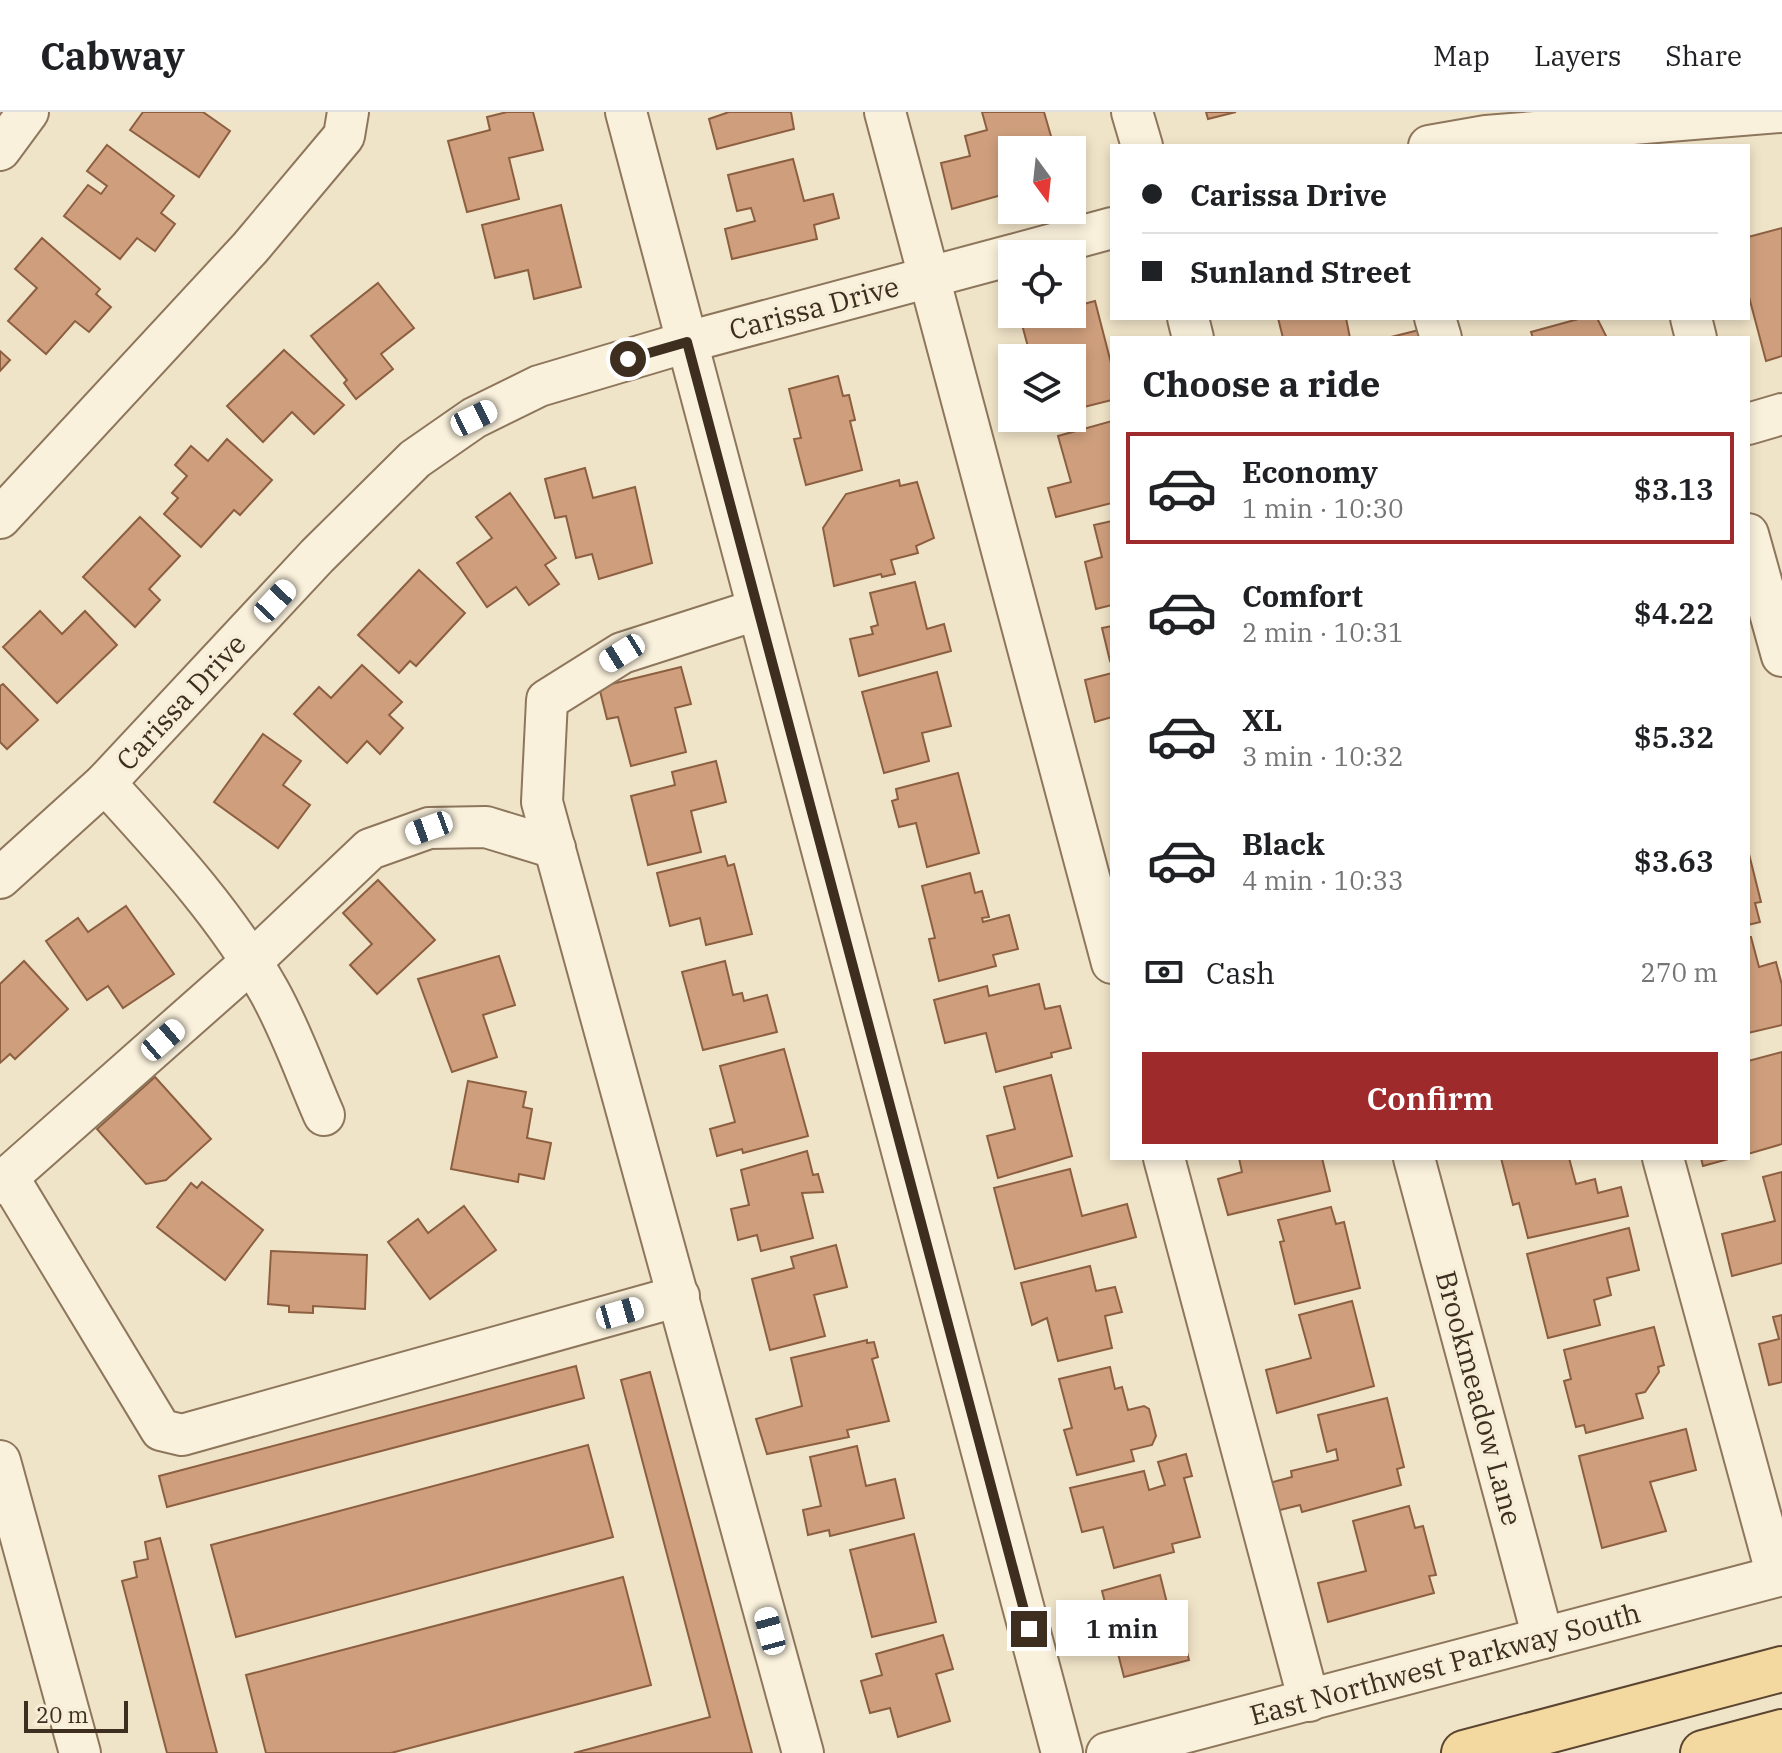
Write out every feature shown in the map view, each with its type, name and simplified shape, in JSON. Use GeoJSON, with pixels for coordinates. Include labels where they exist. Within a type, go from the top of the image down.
{"type":"FeatureCollection","features":[{"type":"Feature","properties":{"kind":"main road"},"geometry":{"type":"LineString","coordinates":[[1464,1753],[1782,1669]]}},
{"type":"Feature","properties":{"kind":"main road"},"geometry":{"type":"LineString","coordinates":[[1703,1753],[1782,1732]]}},
{"type":"Feature","properties":{"kind":"street"},"geometry":{"type":"LineString","coordinates":[[0,150],[28,112]]}},
{"type":"Feature","properties":{"kind":"street"},"geometry":{"type":"LineString","coordinates":[[0,518],[259,237],[344,136],[348,112]]}},
{"type":"Feature","properties":{"kind":"street"},"geometry":{"type":"LineString","coordinates":[[626,112],[1062,1753]]}},
{"type":"Feature","properties":{"kind":"street"},"geometry":{"type":"LineString","coordinates":[[885,112],[1110,956]]}},
{"type":"Feature","properties":{"kind":"street"},"geometry":{"type":"LineString","coordinates":[[1132,112],[1141,144]]}},
{"type":"Feature","properties":{"kind":"street"},"geometry":{"type":"LineString","coordinates":[[1440,144],[1486,136],[1646,134],[1780,112]]}},
{"type":"Feature","properties":{"kind":"street","name":"Carissa Drive"},"geometry":{"type":"LineString","coordinates":[[1067,240],[1110,229]]}},
{"type":"Feature","properties":{"kind":"street","name":"Carissa Drive"},"geometry":{"type":"LineString","coordinates":[[0,878],[105,783],[317,556],[415,459],[474,418],[539,386],[687,342],[998,258]]}},
{"type":"Feature","properties":{"kind":"street"},"geometry":{"type":"LineString","coordinates":[[1750,423],[1782,414]]}},
{"type":"Feature","properties":{"kind":"street"},"geometry":{"type":"LineString","coordinates":[[1750,541],[1782,656]]}},
{"type":"Feature","properties":{"kind":"street"},"geometry":{"type":"LineString","coordinates":[[756,610],[622,653],[547,700],[542,802],[803,1753]]}},
{"type":"Feature","properties":{"kind":"street"},"geometry":{"type":"LineString","coordinates":[[105,783],[204,892],[251,962],[270,994],[324,1115]]}},
{"type":"Feature","properties":{"kind":"street"},"geometry":{"type":"LineString","coordinates":[[555,848],[486,827],[429,828],[370,849],[251,962],[4,1181],[161,1430],[182,1435],[679,1296]]}},
{"type":"Feature","properties":{"kind":"street"},"geometry":{"type":"LineString","coordinates":[[1165,1160],[1309,1701]]}},
{"type":"Feature","properties":{"kind":"street","name":"Brookmeadow Lane"},"geometry":{"type":"LineString","coordinates":[[1415,1160],[1543,1638]]}},
{"type":"Feature","properties":{"kind":"street"},"geometry":{"type":"LineString","coordinates":[[1664,1160],[1779,1575]]}},
{"type":"Feature","properties":{"kind":"street"},"geometry":{"type":"LineString","coordinates":[[0,1461],[80,1753]]}},
{"type":"Feature","properties":{"kind":"street","name":"East Northwest Parkway South"},"geometry":{"type":"LineString","coordinates":[[1107,1753],[1779,1575]]}},
{"type":"Feature","properties":{"kind":"building"},"geometry":{"type":"Polygon","coordinates":[[[143,112],[203,112],[230,131],[199,177],[130,130],[143,112]]]}},
{"type":"Feature","properties":{"kind":"building"},"geometry":{"type":"Polygon","coordinates":[[[507,112],[533,112],[543,150],[509,158],[519,199],[467,212],[448,141],[490,130],[487,117],[507,112]]]}},
{"type":"Feature","properties":{"kind":"building"},"geometry":{"type":"Polygon","coordinates":[[[729,112],[791,112],[794,129],[717,149],[709,119],[729,112]]]}},
{"type":"Feature","properties":{"kind":"building"},"geometry":{"type":"Polygon","coordinates":[[[982,112],[1044,112],[1051,136],[998,136],[998,196],[952,209],[941,163],[970,156],[965,136],[987,130],[982,112]]]}},
{"type":"Feature","properties":{"kind":"building"},"geometry":{"type":"Polygon","coordinates":[[[1206,112],[1236,112],[1208,119],[1206,112]]]}},
{"type":"Feature","properties":{"kind":"building"},"geometry":{"type":"Polygon","coordinates":[[[107,145],[174,196],[161,213],[175,224],[155,251],[137,238],[120,259],[64,216],[88,185],[101,194],[107,186],[87,171],[107,145]]]}},
{"type":"Feature","properties":{"kind":"building"},"geometry":{"type":"Polygon","coordinates":[[[793,159],[804,201],[833,194],[839,218],[814,225],[817,239],[732,259],[725,229],[755,221],[751,208],[737,211],[728,175],[793,159]]]}},
{"type":"Feature","properties":{"kind":"building"},"geometry":{"type":"Polygon","coordinates":[[[561,205],[581,287],[534,299],[528,270],[495,278],[482,225],[561,205]]]}},
{"type":"Feature","properties":{"kind":"building"},"geometry":{"type":"Polygon","coordinates":[[[1782,228],[1782,356],[1766,361],[1750,301],[1750,236],[1782,228]]]}},
{"type":"Feature","properties":{"kind":"building"},"geometry":{"type":"Polygon","coordinates":[[[42,238],[100,289],[96,294],[111,307],[89,332],[75,321],[46,354],[8,321],[37,288],[15,269],[42,238]]]}},
{"type":"Feature","properties":{"kind":"building"},"geometry":{"type":"Polygon","coordinates":[[[378,283],[414,328],[381,354],[393,369],[356,399],[344,383],[347,380],[311,336],[378,283]]]}},
{"type":"Feature","properties":{"kind":"building"},"geometry":{"type":"Polygon","coordinates":[[[1095,301],[1110,359],[1110,400],[1086,406],[1086,344],[1027,344],[1023,328],[1086,328],[1086,303],[1095,301]]]}},
{"type":"Feature","properties":{"kind":"building"},"geometry":{"type":"Polygon","coordinates":[[[1278,320],[1346,320],[1350,336],[1282,336],[1278,320]]]}},
{"type":"Feature","properties":{"kind":"building"},"geometry":{"type":"Polygon","coordinates":[[[1575,320],[1598,320],[1606,336],[1532,336],[1531,332],[1575,320]]]}},
{"type":"Feature","properties":{"kind":"building"},"geometry":{"type":"Polygon","coordinates":[[[1419,330],[1420,336],[1395,336],[1419,330]]]}},
{"type":"Feature","properties":{"kind":"building"},"geometry":{"type":"Polygon","coordinates":[[[284,350],[344,405],[314,434],[292,412],[263,442],[227,406],[284,350]]]}},
{"type":"Feature","properties":{"kind":"building"},"geometry":{"type":"Polygon","coordinates":[[[0,351],[10,360],[0,371],[0,351]]]}},
{"type":"Feature","properties":{"kind":"building"},"geometry":{"type":"Polygon","coordinates":[[[838,376],[843,396],[849,395],[855,420],[850,421],[862,470],[806,485],[794,439],[801,438],[789,389],[838,376]]]}},
{"type":"Feature","properties":{"kind":"building"},"geometry":{"type":"Polygon","coordinates":[[[1110,422],[1110,504],[1056,517],[1048,488],[1071,482],[1058,436],[1086,432],[1086,428],[1110,422]]]}},
{"type":"Feature","properties":{"kind":"building"},"geometry":{"type":"Polygon","coordinates":[[[227,439],[272,480],[240,515],[234,510],[201,547],[164,514],[178,498],[172,493],[187,476],[175,465],[191,446],[208,461],[227,439]]]}},
{"type":"Feature","properties":{"kind":"building"},"geometry":{"type":"Polygon","coordinates":[[[585,468],[593,498],[635,487],[652,563],[599,579],[592,554],[576,558],[566,516],[555,518],[545,479],[585,468]]]}},
{"type":"Feature","properties":{"kind":"building"},"geometry":{"type":"Polygon","coordinates":[[[899,480],[900,486],[917,482],[934,538],[916,546],[918,553],[891,560],[895,574],[882,577],[881,574],[834,586],[823,528],[846,494],[899,480]]]}},
{"type":"Feature","properties":{"kind":"building"},"geometry":{"type":"Polygon","coordinates":[[[510,493],[556,558],[545,565],[559,584],[529,605],[516,587],[487,607],[457,563],[492,538],[476,517],[510,493]]]}},
{"type":"Feature","properties":{"kind":"building"},"geometry":{"type":"Polygon","coordinates":[[[140,517],[180,556],[149,589],[160,600],[135,627],[83,577],[140,517]]]}},
{"type":"Feature","properties":{"kind":"building"},"geometry":{"type":"Polygon","coordinates":[[[1110,521],[1110,606],[1096,609],[1085,562],[1102,557],[1094,525],[1110,521]]]}},
{"type":"Feature","properties":{"kind":"building"},"geometry":{"type":"Polygon","coordinates":[[[419,570],[465,613],[416,666],[410,661],[399,673],[358,635],[419,570]]]}},
{"type":"Feature","properties":{"kind":"building"},"geometry":{"type":"Polygon","coordinates":[[[915,582],[927,629],[944,624],[951,651],[859,676],[850,639],[873,634],[871,627],[878,625],[870,593],[915,582]]]}},
{"type":"Feature","properties":{"kind":"building"},"geometry":{"type":"Polygon","coordinates":[[[40,611],[62,634],[85,611],[117,645],[57,703],[3,647],[40,611]]]}},
{"type":"Feature","properties":{"kind":"building"},"geometry":{"type":"Polygon","coordinates":[[[1110,626],[1110,661],[1102,628],[1110,626]]]}},
{"type":"Feature","properties":{"kind":"building"},"geometry":{"type":"Polygon","coordinates":[[[362,665],[402,702],[389,715],[403,728],[380,754],[367,741],[347,763],[294,714],[319,687],[331,698],[362,665]]]}},
{"type":"Feature","properties":{"kind":"building"},"geometry":{"type":"Polygon","coordinates":[[[681,667],[691,704],[675,708],[686,752],[631,766],[618,717],[607,719],[599,687],[681,667]]]}},
{"type":"Feature","properties":{"kind":"building"},"geometry":{"type":"Polygon","coordinates":[[[937,672],[951,726],[922,733],[929,761],[884,773],[862,692],[937,672]]]}},
{"type":"Feature","properties":{"kind":"building"},"geometry":{"type":"Polygon","coordinates":[[[1110,674],[1110,718],[1095,722],[1085,680],[1110,674]]]}},
{"type":"Feature","properties":{"kind":"building"},"geometry":{"type":"Polygon","coordinates":[[[3,684],[38,720],[7,749],[0,742],[0,686],[3,684]]]}},
{"type":"Feature","properties":{"kind":"building"},"geometry":{"type":"Polygon","coordinates":[[[263,734],[301,761],[283,785],[310,805],[278,848],[214,802],[263,734]]]}},
{"type":"Feature","properties":{"kind":"building"},"geometry":{"type":"Polygon","coordinates":[[[716,761],[726,802],[691,811],[701,852],[648,865],[631,796],[675,785],[672,772],[716,761]]]}},
{"type":"Feature","properties":{"kind":"building"},"geometry":{"type":"Polygon","coordinates":[[[958,773],[979,853],[927,867],[916,823],[899,827],[892,801],[898,799],[896,789],[958,773]]]}},
{"type":"Feature","properties":{"kind":"building"},"geometry":{"type":"Polygon","coordinates":[[[725,856],[728,866],[734,864],[752,934],[706,945],[700,918],[670,926],[657,873],[725,856]]]}},
{"type":"Feature","properties":{"kind":"building"},"geometry":{"type":"Polygon","coordinates":[[[1750,858],[1761,902],[1755,903],[1760,922],[1750,924],[1750,858]]]}},
{"type":"Feature","properties":{"kind":"building"},"geometry":{"type":"Polygon","coordinates":[[[970,873],[975,893],[982,891],[989,917],[982,918],[983,922],[1009,915],[1018,949],[993,955],[996,966],[939,981],[929,939],[935,938],[922,886],[970,873]]]}},
{"type":"Feature","properties":{"kind":"building"},"geometry":{"type":"Polygon","coordinates":[[[378,880],[435,940],[377,994],[350,965],[372,944],[343,913],[378,880]]]}},
{"type":"Feature","properties":{"kind":"building"},"geometry":{"type":"Polygon","coordinates":[[[126,906],[174,974],[123,1008],[108,986],[87,1000],[46,941],[78,918],[88,932],[126,906]]]}},
{"type":"Feature","properties":{"kind":"building"},"geometry":{"type":"Polygon","coordinates":[[[1750,937],[1759,967],[1776,962],[1782,985],[1782,1025],[1750,1033],[1750,937]]]}},
{"type":"Feature","properties":{"kind":"building"},"geometry":{"type":"Polygon","coordinates":[[[499,956],[515,1005],[483,1015],[497,1057],[452,1072],[418,979],[499,956]]]}},
{"type":"Feature","properties":{"kind":"building"},"geometry":{"type":"Polygon","coordinates":[[[24,961],[68,1009],[15,1059],[10,1054],[0,1063],[0,984],[24,961]]]}},
{"type":"Feature","properties":{"kind":"building"},"geometry":{"type":"Polygon","coordinates":[[[725,961],[733,995],[742,993],[744,1001],[767,995],[777,1032],[703,1050],[682,972],[725,961]]]}},
{"type":"Feature","properties":{"kind":"building"},"geometry":{"type":"Polygon","coordinates":[[[1039,984],[1045,1009],[1060,1006],[1071,1048],[1051,1053],[1052,1057],[996,1072],[986,1033],[945,1043],[934,1000],[987,986],[989,996],[1039,984]]]}},
{"type":"Feature","properties":{"kind":"building"},"geometry":{"type":"Polygon","coordinates":[[[784,1049],[808,1136],[743,1153],[742,1149],[717,1156],[710,1129],[735,1122],[720,1066],[784,1049]]]}},
{"type":"Feature","properties":{"kind":"building"},"geometry":{"type":"Polygon","coordinates":[[[1782,1052],[1782,1144],[1750,1153],[1750,1060],[1782,1052]]]}},
{"type":"Feature","properties":{"kind":"building"},"geometry":{"type":"Polygon","coordinates":[[[1051,1075],[1072,1156],[998,1178],[987,1136],[1015,1129],[1004,1087],[1051,1075]]]}},
{"type":"Feature","properties":{"kind":"building"},"geometry":{"type":"Polygon","coordinates":[[[155,1077],[211,1139],[166,1180],[146,1184],[97,1129],[155,1077]]]}},
{"type":"Feature","properties":{"kind":"building"},"geometry":{"type":"Polygon","coordinates":[[[468,1081],[526,1092],[523,1107],[532,1109],[527,1138],[551,1143],[544,1179],[519,1174],[518,1182],[451,1169],[468,1081]]]}},
{"type":"Feature","properties":{"kind":"building"},"geometry":{"type":"Polygon","coordinates":[[[807,1151],[813,1175],[818,1174],[823,1192],[802,1193],[813,1238],[761,1251],[757,1235],[738,1240],[731,1209],[749,1205],[741,1170],[807,1151]]]}},
{"type":"Feature","properties":{"kind":"building"},"geometry":{"type":"Polygon","coordinates":[[[1239,1160],[1322,1160],[1330,1191],[1228,1215],[1218,1179],[1242,1172],[1239,1160]]]}},
{"type":"Feature","properties":{"kind":"building"},"geometry":{"type":"Polygon","coordinates":[[[1502,1160],[1570,1160],[1576,1184],[1595,1179],[1598,1193],[1621,1187],[1628,1216],[1528,1238],[1519,1203],[1513,1205],[1502,1160]]]}},
{"type":"Feature","properties":{"kind":"building"},"geometry":{"type":"Polygon","coordinates":[[[1702,1160],[1725,1160],[1703,1166],[1702,1160]]]}},
{"type":"Feature","properties":{"kind":"building"},"geometry":{"type":"Polygon","coordinates":[[[1070,1169],[1082,1216],[1127,1204],[1136,1237],[1015,1269],[994,1188],[1070,1169]]]}},
{"type":"Feature","properties":{"kind":"building"},"geometry":{"type":"Polygon","coordinates":[[[1782,1172],[1782,1263],[1732,1276],[1722,1234],[1775,1221],[1763,1177],[1782,1172]]]}},
{"type":"Feature","properties":{"kind":"building"},"geometry":{"type":"Polygon","coordinates":[[[202,1182],[263,1230],[225,1280],[157,1227],[191,1183],[197,1188],[202,1182]]]}},
{"type":"Feature","properties":{"kind":"building"},"geometry":{"type":"Polygon","coordinates":[[[464,1206],[496,1250],[430,1299],[388,1242],[418,1219],[428,1233],[464,1206]]]}},
{"type":"Feature","properties":{"kind":"building"},"geometry":{"type":"Polygon","coordinates":[[[1331,1207],[1336,1224],[1344,1222],[1360,1288],[1295,1304],[1280,1242],[1284,1241],[1278,1220],[1331,1207]]]}},
{"type":"Feature","properties":{"kind":"building"},"geometry":{"type":"Polygon","coordinates":[[[1629,1228],[1639,1270],[1607,1278],[1611,1295],[1594,1300],[1600,1325],[1548,1338],[1527,1254],[1629,1228]]]}},
{"type":"Feature","properties":{"kind":"building"},"geometry":{"type":"Polygon","coordinates":[[[836,1245],[847,1287],[814,1295],[825,1336],[770,1350],[752,1279],[794,1268],[791,1257],[836,1245]]]}},
{"type":"Feature","properties":{"kind":"building"},"geometry":{"type":"Polygon","coordinates":[[[271,1251],[367,1255],[365,1309],[313,1306],[313,1313],[289,1312],[289,1306],[268,1304],[271,1251]]]}},
{"type":"Feature","properties":{"kind":"building"},"geometry":{"type":"Polygon","coordinates":[[[1090,1266],[1096,1291],[1115,1287],[1122,1312],[1105,1316],[1112,1348],[1058,1361],[1047,1318],[1032,1325],[1021,1283],[1090,1266]]]}},
{"type":"Feature","properties":{"kind":"building"},"geometry":{"type":"Polygon","coordinates":[[[1352,1301],[1374,1386],[1277,1413],[1266,1370],[1311,1358],[1299,1315],[1352,1301]]]}},
{"type":"Feature","properties":{"kind":"building"},"geometry":{"type":"Polygon","coordinates":[[[1782,1315],[1782,1382],[1769,1385],[1759,1344],[1779,1339],[1773,1317],[1782,1315]]]}},
{"type":"Feature","properties":{"kind":"building"},"geometry":{"type":"Polygon","coordinates":[[[1654,1327],[1664,1365],[1658,1367],[1659,1372],[1645,1392],[1636,1394],[1643,1418],[1586,1433],[1584,1425],[1576,1427],[1564,1381],[1571,1379],[1564,1350],[1654,1327]]]}},
{"type":"Feature","properties":{"kind":"building"},"geometry":{"type":"Polygon","coordinates":[[[867,1340],[867,1343],[874,1342],[878,1357],[872,1359],[889,1421],[847,1430],[849,1437],[767,1454],[756,1419],[802,1406],[791,1358],[867,1340]]]}},
{"type":"Feature","properties":{"kind":"building"},"geometry":{"type":"Polygon","coordinates":[[[576,1366],[584,1398],[167,1507],[159,1476],[576,1366]]]}},
{"type":"Feature","properties":{"kind":"building"},"geometry":{"type":"Polygon","coordinates":[[[1110,1367],[1115,1389],[1122,1387],[1128,1410],[1144,1406],[1149,1409],[1156,1436],[1152,1445],[1131,1450],[1134,1461],[1077,1475],[1064,1430],[1072,1428],[1059,1379],[1110,1367]]]}},
{"type":"Feature","properties":{"kind":"building"},"geometry":{"type":"Polygon","coordinates":[[[650,1372],[752,1753],[574,1753],[710,1717],[621,1380],[650,1372]]]}},
{"type":"Feature","properties":{"kind":"building"},"geometry":{"type":"Polygon","coordinates":[[[1387,1398],[1404,1467],[1397,1469],[1401,1485],[1302,1512],[1300,1505],[1276,1511],[1269,1483],[1292,1477],[1291,1471],[1338,1460],[1336,1449],[1327,1452],[1318,1415],[1387,1398]]]}},
{"type":"Feature","properties":{"kind":"building"},"geometry":{"type":"Polygon","coordinates":[[[1686,1429],[1696,1470],[1650,1482],[1666,1531],[1602,1548],[1579,1456],[1686,1429]]]}},
{"type":"Feature","properties":{"kind":"building"},"geometry":{"type":"Polygon","coordinates":[[[588,1445],[613,1537],[236,1637],[211,1545],[588,1445]]]}},
{"type":"Feature","properties":{"kind":"building"},"geometry":{"type":"Polygon","coordinates":[[[857,1446],[866,1486],[895,1479],[904,1518],[830,1536],[829,1530],[808,1535],[803,1510],[821,1506],[810,1457],[857,1446]]]}},
{"type":"Feature","properties":{"kind":"building"},"geometry":{"type":"Polygon","coordinates":[[[1186,1454],[1192,1476],[1184,1478],[1200,1537],[1172,1544],[1174,1552],[1114,1568],[1103,1527],[1082,1532],[1070,1488],[1144,1471],[1149,1490],[1165,1485],[1158,1462],[1186,1454]]]}},
{"type":"Feature","properties":{"kind":"building"},"geometry":{"type":"Polygon","coordinates":[[[1409,1506],[1415,1528],[1423,1526],[1436,1575],[1429,1576],[1434,1593],[1328,1622],[1318,1583],[1366,1571],[1353,1521],[1409,1506]]]}},
{"type":"Feature","properties":{"kind":"building"},"geometry":{"type":"Polygon","coordinates":[[[914,1534],[936,1622],[872,1637],[850,1550],[914,1534]]]}},
{"type":"Feature","properties":{"kind":"building"},"geometry":{"type":"Polygon","coordinates":[[[160,1538],[217,1753],[167,1753],[122,1581],[137,1577],[134,1562],[148,1559],[145,1542],[160,1538]]]}},
{"type":"Feature","properties":{"kind":"building"},"geometry":{"type":"Polygon","coordinates":[[[1160,1575],[1173,1627],[1183,1636],[1189,1660],[1124,1677],[1102,1591],[1160,1575]]]}},
{"type":"Feature","properties":{"kind":"building"},"geometry":{"type":"Polygon","coordinates":[[[623,1577],[651,1685],[391,1753],[266,1753],[246,1675],[623,1577]]]}},
{"type":"Feature","properties":{"kind":"building"},"geometry":{"type":"Polygon","coordinates":[[[943,1635],[953,1669],[936,1674],[950,1721],[898,1737],[890,1708],[870,1713],[861,1681],[882,1675],[876,1654],[943,1635]]]}},
{"type":"Feature","properties":{"kind":"route"},"geometry":{"type":"LineString","coordinates":[[628,359],[687,342],[1029,1629]]}}]}
